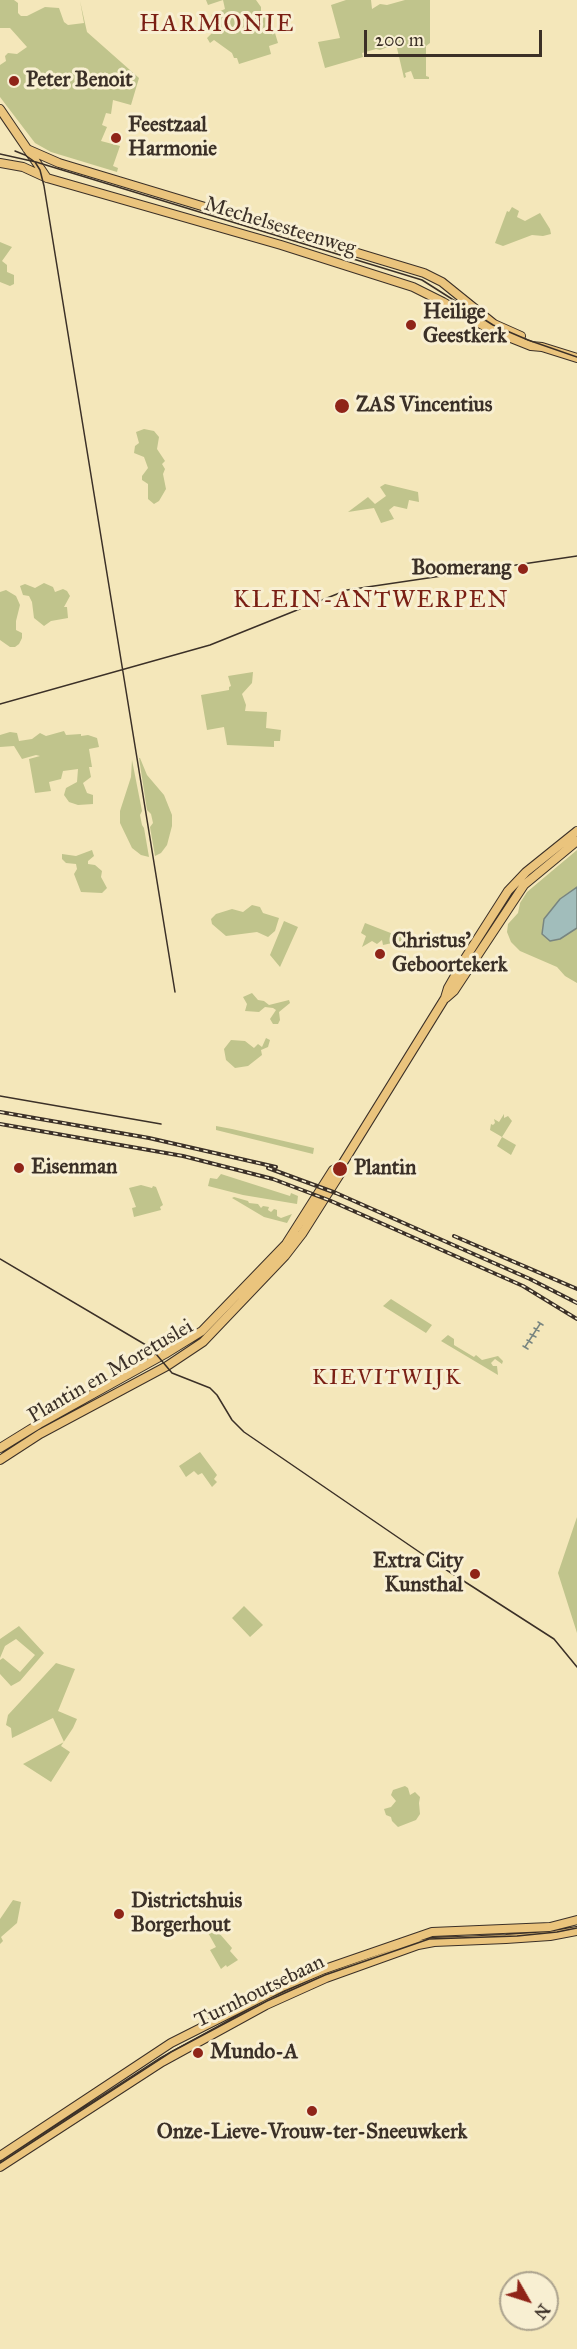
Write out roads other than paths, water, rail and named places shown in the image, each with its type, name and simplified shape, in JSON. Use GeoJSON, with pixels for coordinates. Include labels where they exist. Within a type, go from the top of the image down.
{"type":"FeatureCollection","features":[{"type":"Feature","properties":{"kind":"main road"},"geometry":{"type":"LineString","coordinates":[[0,110],[47,178]]}},
{"type":"Feature","properties":{"kind":"main road"},"geometry":{"type":"LineString","coordinates":[[23,167],[27,149]]}},
{"type":"Feature","properties":{"kind":"main road","name":"Mechelsesteenweg"},"geometry":{"type":"LineString","coordinates":[[27,149],[58,163],[424,273],[442,282],[494,324],[542,347],[577,358]]}},
{"type":"Feature","properties":{"kind":"main road","name":"Mechelsesteenweg"},"geometry":{"type":"LineString","coordinates":[[0,163],[23,167],[47,178],[281,245],[413,287],[491,330],[531,346],[542,347]]}},
{"type":"Feature","properties":{"kind":"main road"},"geometry":{"type":"LineString","coordinates":[[481,940],[508,891],[519,878],[577,831]]}},
{"type":"Feature","properties":{"kind":"main road"},"geometry":{"type":"LineString","coordinates":[[481,940],[524,885],[577,841]]}},
{"type":"Feature","properties":{"kind":"main road","name":"Plantin en Moretuslei"},"geometry":{"type":"LineString","coordinates":[[0,1460],[40,1434],[165,1367],[203,1342],[297,1241],[446,998],[454,991],[481,940]]}},
{"type":"Feature","properties":{"kind":"main road","name":"Plantin en Moretuslei"},"geometry":{"type":"LineString","coordinates":[[0,1448],[202,1331],[286,1244],[333,1170],[341,1166]]}},
{"type":"Feature","properties":{"kind":"main road"},"geometry":{"type":"LineString","coordinates":[[565,1929],[577,1920]]}},
{"type":"Feature","properties":{"kind":"main road"},"geometry":{"type":"LineString","coordinates":[[565,1929],[577,1931]]}},
{"type":"Feature","properties":{"kind":"main road","name":"Turnhoutsebaan"},"geometry":{"type":"LineString","coordinates":[[0,2156],[171,2043],[284,1986],[322,1970],[432,1932],[565,1929]]}},
{"type":"Feature","properties":{"kind":"main road","name":"Turnhoutsebaan"},"geometry":{"type":"LineString","coordinates":[[0,2167],[156,2066],[266,2005],[317,1982],[366,1963],[434,1942],[506,1940],[565,1929]]}},
{"type":"Feature","properties":{"kind":"water"},"geometry":{"type":"Polygon","coordinates":[[[577,887],[577,928],[560,939],[550,941],[542,934],[544,919],[560,899],[577,887]]]}},
{"type":"Feature","properties":{"kind":"waterway"},"geometry":{"type":"LineString","coordinates":[[538,1322],[543,1325]]}},
{"type":"Feature","properties":{"kind":"waterway"},"geometry":{"type":"LineString","coordinates":[[525,1347],[540,1324]]}},
{"type":"Feature","properties":{"kind":"waterway"},"geometry":{"type":"LineString","coordinates":[[534,1328],[539,1331]]}},
{"type":"Feature","properties":{"kind":"waterway"},"geometry":{"type":"LineString","coordinates":[[530,1334],[536,1337]]}},
{"type":"Feature","properties":{"kind":"waterway"},"geometry":{"type":"LineString","coordinates":[[527,1340],[532,1343]]}},
{"type":"Feature","properties":{"kind":"waterway"},"geometry":{"type":"LineString","coordinates":[[523,1346],[528,1349]]}},
{"type":"Feature","properties":{"kind":"tram line"},"geometry":{"type":"LineString","coordinates":[[15,151],[35,162],[40,170],[44,186],[175,992]]}},
{"type":"Feature","properties":{"kind":"tram line"},"geometry":{"type":"LineString","coordinates":[[0,154],[36,162],[422,280],[493,325],[577,357]]}},
{"type":"Feature","properties":{"kind":"tram line"},"geometry":{"type":"LineString","coordinates":[[0,704],[210,645],[347,590],[577,556]]}},
{"type":"Feature","properties":{"kind":"tram line"},"geometry":{"type":"LineString","coordinates":[[0,1096],[161,1124]]}},
{"type":"Feature","properties":{"kind":"tram line"},"geometry":{"type":"LineString","coordinates":[[0,1259],[151,1348],[172,1373],[210,1388],[217,1395],[232,1420],[244,1432],[431,1560],[554,1639],[577,1667]]}},
{"type":"Feature","properties":{"kind":"tram line"},"geometry":{"type":"LineString","coordinates":[[0,2163],[171,2052],[267,2001],[325,1975],[429,1939],[517,1936],[577,1928]]}},
{"type":"Feature","properties":{"kind":"railway"},"geometry":{"type":"LineString","coordinates":[[0,1112],[149,1138],[276,1167]]}},
{"type":"Feature","properties":{"kind":"railway"},"geometry":{"type":"LineString","coordinates":[[0,1124],[183,1156],[273,1179],[331,1201],[523,1286],[577,1319]]}},
{"type":"Feature","properties":{"kind":"railway"},"geometry":{"type":"LineString","coordinates":[[268,1168],[336,1193],[530,1279],[577,1303]]}},
{"type":"Feature","properties":{"kind":"railway"},"geometry":{"type":"LineString","coordinates":[[454,1236],[577,1289]]}},
{"type":"Feature","properties":{"kind":"place","name":"Peter Benoit"},"geometry":{"type":"Point","coordinates":[14,81]}},
{"type":"Feature","properties":{"kind":"place","name":"Feestzaal Harmonie"},"geometry":{"type":"Point","coordinates":[116,138]}},
{"type":"Feature","properties":{"kind":"place","name":"Heilige Geestkerk"},"geometry":{"type":"Point","coordinates":[411,325]}},
{"type":"Feature","properties":{"kind":"place","name":"ZAS Vincentius"},"geometry":{"type":"Point","coordinates":[342,406]}},
{"type":"Feature","properties":{"kind":"place","name":"Boomerang"},"geometry":{"type":"Point","coordinates":[523,569]}},
{"type":"Feature","properties":{"kind":"place","name":"Christus’ Geboortekerk"},"geometry":{"type":"Point","coordinates":[380,954]}},
{"type":"Feature","properties":{"kind":"place","name":"Eisenman"},"geometry":{"type":"Point","coordinates":[19,1168]}},
{"type":"Feature","properties":{"kind":"place","name":"Plantin"},"geometry":{"type":"Point","coordinates":[340,1169]}},
{"type":"Feature","properties":{"kind":"place","name":"Extra City Kunsthal"},"geometry":{"type":"Point","coordinates":[475,1574]}},
{"type":"Feature","properties":{"kind":"place","name":"Districtshuis Borgerhout"},"geometry":{"type":"Point","coordinates":[119,1914]}},
{"type":"Feature","properties":{"kind":"place","name":"Mundo-A"},"geometry":{"type":"Point","coordinates":[198,2053]}},
{"type":"Feature","properties":{"kind":"place","name":"Onze-Lieve-Vrouw-ter-Sneeuwkerk"},"geometry":{"type":"Point","coordinates":[312,2111]}},
{"type":"Feature","properties":{"kind":"district","name":"HARMONIE"},"geometry":{"type":"Point","coordinates":[217,25]}},
{"type":"Feature","properties":{"kind":"district","name":"KLEIN-ANTWERPEN"},"geometry":{"type":"Point","coordinates":[371,601]}},
{"type":"Feature","properties":{"kind":"district","name":"KIEVITWIJK"},"geometry":{"type":"Point","coordinates":[387,1379]}}]}
